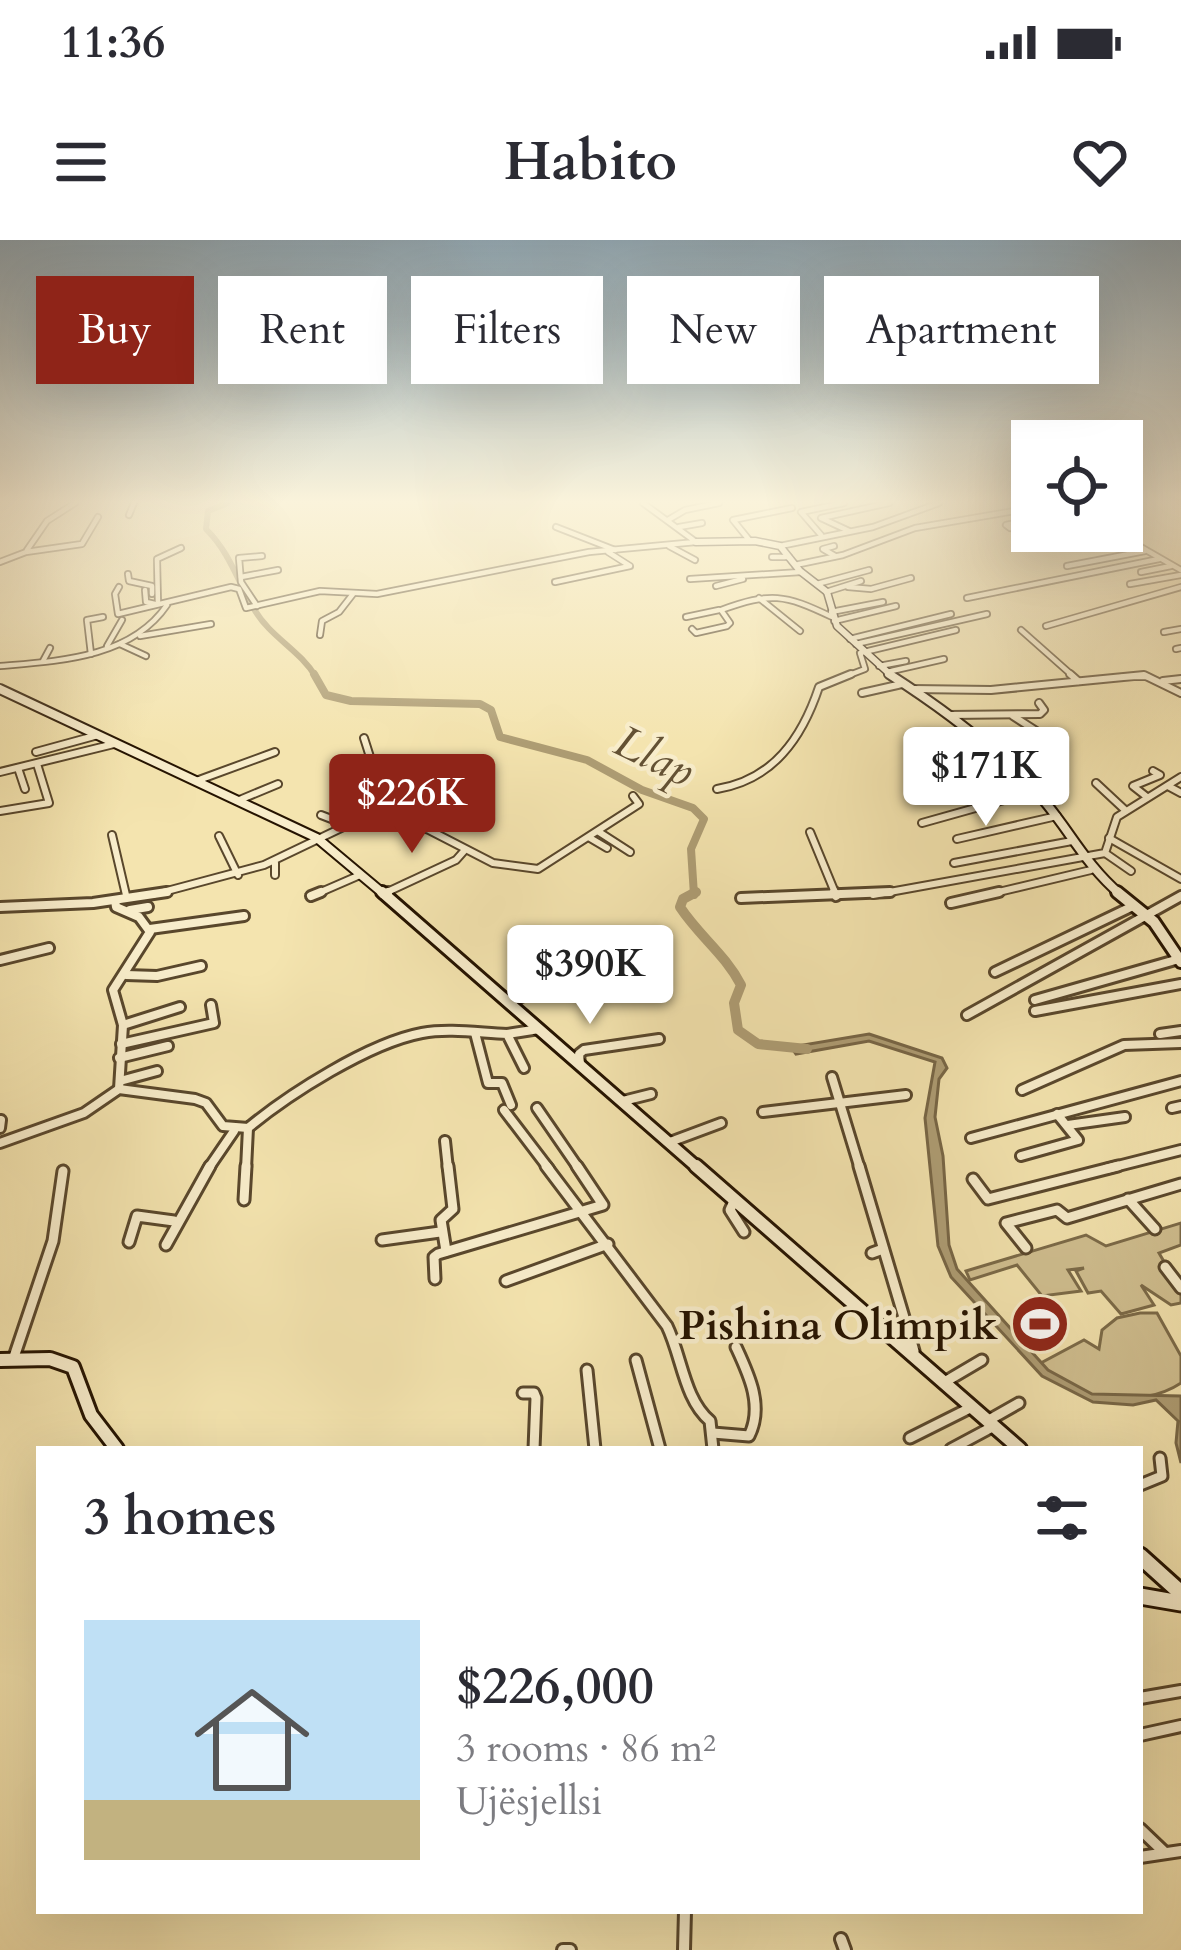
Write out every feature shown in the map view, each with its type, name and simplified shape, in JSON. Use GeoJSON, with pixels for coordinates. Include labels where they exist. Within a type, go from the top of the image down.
{"type":"FeatureCollection","features":[{"type":"Feature","properties":{"kind":"main road"},"geometry":{"type":"LineString","coordinates":[[817,584],[828,595],[832,617],[853,642],[1036,791],[1091,870],[1148,916],[1180,961]]}},
{"type":"Feature","properties":{"kind":"main road"},"geometry":{"type":"LineString","coordinates":[[0,689],[317,838],[1017,1446]]}},
{"type":"Feature","properties":{"kind":"main road"},"geometry":{"type":"LineString","coordinates":[[7,1360],[50,1359],[73,1366],[92,1415],[115,1446]]}},
{"type":"Feature","properties":{"kind":"main road"},"geometry":{"type":"LineString","coordinates":[[1143,1559],[1181,1593]]}},
{"type":"Feature","properties":{"kind":"main road"},"geometry":{"type":"LineString","coordinates":[[1143,1597],[1181,1603]]}},
{"type":"Feature","properties":{"kind":"street"},"geometry":{"type":"LineString","coordinates":[[134,583],[148,588]]}},
{"type":"Feature","properties":{"kind":"street"},"geometry":{"type":"LineString","coordinates":[[149,583],[147,603],[167,605],[198,592],[234,587],[252,607]]}},
{"type":"Feature","properties":{"kind":"street"},"geometry":{"type":"LineString","coordinates":[[157,583],[157,604]]}},
{"type":"Feature","properties":{"kind":"street"},"geometry":{"type":"LineString","coordinates":[[243,583],[252,607]]}},
{"type":"Feature","properties":{"kind":"street"},"geometry":{"type":"LineString","coordinates":[[252,607],[318,591],[447,583]]}},
{"type":"Feature","properties":{"kind":"street"},"geometry":{"type":"LineString","coordinates":[[716,586],[729,583]]}},
{"type":"Feature","properties":{"kind":"street"},"geometry":{"type":"LineString","coordinates":[[817,584],[821,583]]}},
{"type":"Feature","properties":{"kind":"street"},"geometry":{"type":"LineString","coordinates":[[810,603],[857,583]]}},
{"type":"Feature","properties":{"kind":"street"},"geometry":{"type":"LineString","coordinates":[[848,587],[871,589],[894,583]]}},
{"type":"Feature","properties":{"kind":"street"},"geometry":{"type":"LineString","coordinates":[[967,598],[1042,583]]}},
{"type":"Feature","properties":{"kind":"street"},"geometry":{"type":"LineString","coordinates":[[1130,584],[1136,583]]}},
{"type":"Feature","properties":{"kind":"street"},"geometry":{"type":"LineString","coordinates":[[119,587],[115,594],[118,614],[157,604]]}},
{"type":"Feature","properties":{"kind":"street"},"geometry":{"type":"LineString","coordinates":[[1046,626],[1181,587]]}},
{"type":"Feature","properties":{"kind":"street"},"geometry":{"type":"LineString","coordinates":[[320,635],[321,623],[342,609],[355,592]]}},
{"type":"Feature","properties":{"kind":"street"},"geometry":{"type":"LineString","coordinates":[[686,617],[781,593],[832,617],[896,606]]}},
{"type":"Feature","properties":{"kind":"street"},"geometry":{"type":"LineString","coordinates":[[757,597],[800,631]]}},
{"type":"Feature","properties":{"kind":"street"},"geometry":{"type":"LineString","coordinates":[[832,617],[883,602]]}},
{"type":"Feature","properties":{"kind":"street"},"geometry":{"type":"LineString","coordinates":[[0,666],[91,654],[154,624],[167,605]]}},
{"type":"Feature","properties":{"kind":"street"},"geometry":{"type":"LineString","coordinates":[[692,629],[696,633],[730,625],[721,610]]}},
{"type":"Feature","properties":{"kind":"street"},"geometry":{"type":"LineString","coordinates":[[853,642],[952,614]]}},
{"type":"Feature","properties":{"kind":"street"},"geometry":{"type":"LineString","coordinates":[[853,642],[986,614]]}},
{"type":"Feature","properties":{"kind":"street"},"geometry":{"type":"LineString","coordinates":[[91,654],[87,620],[103,617]]}},
{"type":"Feature","properties":{"kind":"street"},"geometry":{"type":"LineString","coordinates":[[107,648],[122,620]]}},
{"type":"Feature","properties":{"kind":"street"},"geometry":{"type":"LineString","coordinates":[[133,637],[212,624]]}},
{"type":"Feature","properties":{"kind":"street"},"geometry":{"type":"LineString","coordinates":[[1164,632],[1181,629]]}},
{"type":"Feature","properties":{"kind":"street"},"geometry":{"type":"LineString","coordinates":[[717,789],[746,785],[773,763],[810,719],[819,687],[865,669],[860,653],[956,630]]}},
{"type":"Feature","properties":{"kind":"street"},"geometry":{"type":"LineString","coordinates":[[1022,630],[1080,682]]}},
{"type":"Feature","properties":{"kind":"street"},"geometry":{"type":"LineString","coordinates":[[118,644],[131,645],[146,656]]}},
{"type":"Feature","properties":{"kind":"street"},"geometry":{"type":"LineString","coordinates":[[43,661],[50,648]]}},
{"type":"Feature","properties":{"kind":"street"},"geometry":{"type":"LineString","coordinates":[[882,669],[944,659]]}},
{"type":"Feature","properties":{"kind":"street"},"geometry":{"type":"LineString","coordinates":[[882,669],[906,661]]}},
{"type":"Feature","properties":{"kind":"street"},"geometry":{"type":"LineString","coordinates":[[912,689],[964,692],[1134,675],[1179,681]]}},
{"type":"Feature","properties":{"kind":"street"},"geometry":{"type":"LineString","coordinates":[[1163,681],[1181,693]]}},
{"type":"Feature","properties":{"kind":"street"},"geometry":{"type":"LineString","coordinates":[[862,693],[902,684]]}},
{"type":"Feature","properties":{"kind":"street"},"geometry":{"type":"LineString","coordinates":[[948,715],[1043,713],[1039,704]]}},
{"type":"Feature","properties":{"kind":"street"},"geometry":{"type":"LineString","coordinates":[[1012,715],[1058,745]]}},
{"type":"Feature","properties":{"kind":"street"},"geometry":{"type":"LineString","coordinates":[[36,752],[98,735]]}},
{"type":"Feature","properties":{"kind":"street"},"geometry":{"type":"LineString","coordinates":[[362,819],[367,809],[370,760],[364,738]]}},
{"type":"Feature","properties":{"kind":"street"},"geometry":{"type":"LineString","coordinates":[[0,772],[114,744]]}},
{"type":"Feature","properties":{"kind":"street"},"geometry":{"type":"LineString","coordinates":[[943,754],[987,751]]}},
{"type":"Feature","properties":{"kind":"street"},"geometry":{"type":"LineString","coordinates":[[194,781],[275,752]]}},
{"type":"Feature","properties":{"kind":"street"},"geometry":{"type":"LineString","coordinates":[[0,811],[49,803],[37,764]]}},
{"type":"Feature","properties":{"kind":"street"},"geometry":{"type":"LineString","coordinates":[[18,768],[25,789]]}},
{"type":"Feature","properties":{"kind":"street"},"geometry":{"type":"LineString","coordinates":[[1147,797],[1132,786],[1160,775],[1154,771]]}},
{"type":"Feature","properties":{"kind":"street"},"geometry":{"type":"LineString","coordinates":[[1105,853],[1117,817],[1181,777]]}},
{"type":"Feature","properties":{"kind":"street"},"geometry":{"type":"LineString","coordinates":[[382,817],[387,788],[411,782]]}},
{"type":"Feature","properties":{"kind":"street"},"geometry":{"type":"LineString","coordinates":[[1096,783],[1126,810]]}},
{"type":"Feature","properties":{"kind":"street"},"geometry":{"type":"LineString","coordinates":[[235,801],[243,802],[278,784]]}},
{"type":"Feature","properties":{"kind":"street"},"geometry":{"type":"LineString","coordinates":[[1168,786],[1181,793]]}},
{"type":"Feature","properties":{"kind":"street"},"geometry":{"type":"LineString","coordinates":[[922,823],[1036,791]]}},
{"type":"Feature","properties":{"kind":"street"},"geometry":{"type":"LineString","coordinates":[[382,817],[410,822],[505,868],[537,869],[639,804],[633,796]]}},
{"type":"Feature","properties":{"kind":"street"},"geometry":{"type":"LineString","coordinates":[[0,907],[172,892],[275,863],[362,819],[413,807]]}},
{"type":"Feature","properties":{"kind":"street"},"geometry":{"type":"LineString","coordinates":[[321,815],[348,826]]}},
{"type":"Feature","properties":{"kind":"street"},"geometry":{"type":"LineString","coordinates":[[958,839],[1057,816]]}},
{"type":"Feature","properties":{"kind":"street"},"geometry":{"type":"LineString","coordinates":[[599,832],[630,852]]}},
{"type":"Feature","properties":{"kind":"street"},"geometry":{"type":"LineString","coordinates":[[810,832],[836,896]]}},
{"type":"Feature","properties":{"kind":"street"},"geometry":{"type":"LineString","coordinates":[[112,835],[126,896]]}},
{"type":"Feature","properties":{"kind":"street"},"geometry":{"type":"LineString","coordinates":[[219,836],[238,875]]}},
{"type":"Feature","properties":{"kind":"street"},"geometry":{"type":"LineString","coordinates":[[588,838],[607,848]]}},
{"type":"Feature","properties":{"kind":"street"},"geometry":{"type":"LineString","coordinates":[[1108,838],[1181,880]]}},
{"type":"Feature","properties":{"kind":"street"},"geometry":{"type":"LineString","coordinates":[[954,863],[1072,841]]}},
{"type":"Feature","properties":{"kind":"street"},"geometry":{"type":"LineString","coordinates":[[383,894],[456,860],[464,851]]}},
{"type":"Feature","properties":{"kind":"street"},"geometry":{"type":"LineString","coordinates":[[742,898],[836,896],[951,884],[1105,853],[1131,872]]}},
{"type":"Feature","properties":{"kind":"street"},"geometry":{"type":"LineString","coordinates":[[275,863],[275,875]]}},
{"type":"Feature","properties":{"kind":"street"},"geometry":{"type":"LineString","coordinates":[[951,903],[1091,870]]}},
{"type":"Feature","properties":{"kind":"street"},"geometry":{"type":"LineString","coordinates":[[311,896],[360,874]]}},
{"type":"Feature","properties":{"kind":"street"},"geometry":{"type":"LineString","coordinates":[[0,894],[14,904]]}},
{"type":"Feature","properties":{"kind":"street"},"geometry":{"type":"LineString","coordinates":[[967,1015],[1181,896]]}},
{"type":"Feature","properties":{"kind":"street"},"geometry":{"type":"LineString","coordinates":[[115,900],[150,929]]}},
{"type":"Feature","properties":{"kind":"street"},"geometry":{"type":"LineString","coordinates":[[995,972],[1133,905]]}},
{"type":"Feature","properties":{"kind":"street"},"geometry":{"type":"LineString","coordinates":[[123,911],[148,907]]}},
{"type":"Feature","properties":{"kind":"street"},"geometry":{"type":"LineString","coordinates":[[150,929],[244,916]]}},
{"type":"Feature","properties":{"kind":"street"},"geometry":{"type":"LineString","coordinates":[[119,1085],[123,1026],[112,990],[150,929]]}},
{"type":"Feature","properties":{"kind":"street"},"geometry":{"type":"LineString","coordinates":[[0,960],[49,948]]}},
{"type":"Feature","properties":{"kind":"street"},"geometry":{"type":"LineString","coordinates":[[1180,961],[1035,1005],[1181,985]]}},
{"type":"Feature","properties":{"kind":"street"},"geometry":{"type":"LineString","coordinates":[[509,1002],[604,963]]}},
{"type":"Feature","properties":{"kind":"street"},"geometry":{"type":"LineString","coordinates":[[124,975],[158,976],[201,966]]}},
{"type":"Feature","properties":{"kind":"street"},"geometry":{"type":"LineString","coordinates":[[121,1043],[214,1022],[211,1005]]}},
{"type":"Feature","properties":{"kind":"street"},"geometry":{"type":"LineString","coordinates":[[123,1026],[180,1007]]}},
{"type":"Feature","properties":{"kind":"street"},"geometry":{"type":"LineString","coordinates":[[119,1085],[198,1100],[223,1126],[235,1130],[248,1128],[289,1094],[406,1037],[428,1032],[507,1034],[539,1029]]}},
{"type":"Feature","properties":{"kind":"street"},"geometry":{"type":"LineString","coordinates":[[1160,1034],[1181,1031]]}},
{"type":"Feature","properties":{"kind":"street"},"geometry":{"type":"LineString","coordinates":[[475,1033],[488,1083],[502,1083],[508,1107],[559,1188],[608,1244],[672,1334],[695,1408],[710,1421],[713,1446]]}},
{"type":"Feature","properties":{"kind":"street"},"geometry":{"type":"LineString","coordinates":[[507,1034],[524,1068]]}},
{"type":"Feature","properties":{"kind":"street"},"geometry":{"type":"LineString","coordinates":[[580,1064],[579,1054],[584,1050],[659,1039]]}},
{"type":"Feature","properties":{"kind":"street"},"geometry":{"type":"LineString","coordinates":[[1022,1090],[1124,1046],[1181,1043]]}},
{"type":"Feature","properties":{"kind":"street"},"geometry":{"type":"LineString","coordinates":[[119,1058],[168,1046]]}},
{"type":"Feature","properties":{"kind":"street"},"geometry":{"type":"LineString","coordinates":[[0,1143],[83,1113],[119,1085],[158,1071]]}},
{"type":"Feature","properties":{"kind":"street"},"geometry":{"type":"LineString","coordinates":[[832,1077],[878,1251],[921,1362]]}},
{"type":"Feature","properties":{"kind":"street"},"geometry":{"type":"LineString","coordinates":[[971,1138],[1181,1081]]}},
{"type":"Feature","properties":{"kind":"street"},"geometry":{"type":"LineString","coordinates":[[621,1101],[651,1094]]}},
{"type":"Feature","properties":{"kind":"street"},"geometry":{"type":"LineString","coordinates":[[764,1112],[906,1095]]}},
{"type":"Feature","properties":{"kind":"street"},"geometry":{"type":"LineString","coordinates":[[435,1279],[434,1258],[448,1251],[603,1204],[537,1108]]}},
{"type":"Feature","properties":{"kind":"street"},"geometry":{"type":"LineString","coordinates":[[1022,1156],[1077,1142],[1057,1114]]}},
{"type":"Feature","properties":{"kind":"street"},"geometry":{"type":"LineString","coordinates":[[1066,1125],[1125,1117]]}},
{"type":"Feature","properties":{"kind":"street"},"geometry":{"type":"LineString","coordinates":[[670,1142],[721,1123]]}},
{"type":"Feature","properties":{"kind":"street"},"geometry":{"type":"LineString","coordinates":[[244,1200],[248,1128]]}},
{"type":"Feature","properties":{"kind":"street"},"geometry":{"type":"LineString","coordinates":[[166,1245],[175,1221],[235,1130]]}},
{"type":"Feature","properties":{"kind":"street"},"geometry":{"type":"LineString","coordinates":[[445,1141],[453,1209],[441,1220],[440,1232],[442,1249],[448,1251]]}},
{"type":"Feature","properties":{"kind":"street"},"geometry":{"type":"LineString","coordinates":[[974,1179],[988,1199],[1181,1150]]}},
{"type":"Feature","properties":{"kind":"street"},"geometry":{"type":"LineString","coordinates":[[7,1360],[53,1241],[63,1171]]}},
{"type":"Feature","properties":{"kind":"street"},"geometry":{"type":"LineString","coordinates":[[1025,1248],[1006,1223],[1057,1210],[1066,1217],[1181,1184]]}},
{"type":"Feature","properties":{"kind":"street"},"geometry":{"type":"LineString","coordinates":[[735,1199],[730,1210],[744,1232]]}},
{"type":"Feature","properties":{"kind":"street"},"geometry":{"type":"LineString","coordinates":[[1128,1199],[1155,1229]]}},
{"type":"Feature","properties":{"kind":"street"},"geometry":{"type":"LineString","coordinates":[[129,1243],[137,1216],[175,1221]]}},
{"type":"Feature","properties":{"kind":"street"},"geometry":{"type":"LineString","coordinates":[[382,1240],[440,1232]]}},
{"type":"Feature","properties":{"kind":"street"},"geometry":{"type":"LineString","coordinates":[[506,1281],[608,1244]]}},
{"type":"Feature","properties":{"kind":"street"},"geometry":{"type":"LineString","coordinates":[[1165,1267],[1181,1288]]}},
{"type":"Feature","properties":{"kind":"street"},"geometry":{"type":"LineString","coordinates":[[713,1433],[748,1436],[755,1426],[753,1384],[736,1348]]}},
{"type":"Feature","properties":{"kind":"street"},"geometry":{"type":"LineString","coordinates":[[636,1360],[659,1446]]}},
{"type":"Feature","properties":{"kind":"street"},"geometry":{"type":"LineString","coordinates":[[943,1383],[982,1360]]}},
{"type":"Feature","properties":{"kind":"street"},"geometry":{"type":"LineString","coordinates":[[587,1370],[595,1446]]}},
{"type":"Feature","properties":{"kind":"street"},"geometry":{"type":"LineString","coordinates":[[523,1393],[535,1393],[534,1446]]}},
{"type":"Feature","properties":{"kind":"street"},"geometry":{"type":"LineString","coordinates":[[956,1446],[1019,1403]]}},
{"type":"Feature","properties":{"kind":"street"},"geometry":{"type":"LineString","coordinates":[[910,1438],[971,1407]]}},
{"type":"Feature","properties":{"kind":"street"},"geometry":{"type":"LineString","coordinates":[[1143,1484],[1162,1476],[1160,1458]]}},
{"type":"Feature","properties":{"kind":"street"},"geometry":{"type":"LineString","coordinates":[[1143,1697],[1181,1691]]}},
{"type":"Feature","properties":{"kind":"street"},"geometry":{"type":"LineString","coordinates":[[1143,1734],[1181,1726]]}},
{"type":"Feature","properties":{"kind":"street"},"geometry":{"type":"LineString","coordinates":[[1143,1832],[1164,1852]]}},
{"type":"Feature","properties":{"kind":"street"},"geometry":{"type":"LineString","coordinates":[[1143,1856],[1181,1851]]}},
{"type":"Feature","properties":{"kind":"street"},"geometry":{"type":"LineString","coordinates":[[685,1914],[685,1950]]}},
{"type":"Feature","properties":{"kind":"shaded area"},"geometry":{"type":"Polygon","coordinates":[[[869,1034],[942,1058],[947,1068],[939,1079],[935,1117],[943,1156],[949,1245],[957,1269],[1048,1370],[1092,1394],[1181,1396],[1181,1463],[1178,1421],[1156,1400],[1133,1405],[1093,1402],[1042,1376],[951,1277],[938,1246],[925,1118],[935,1062],[869,1041],[796,1054],[791,1047],[869,1034]]]}},
{"type":"Feature","properties":{"kind":"shaded area"},"geometry":{"type":"Polygon","coordinates":[[[1181,1223],[1181,1245],[1159,1253],[1181,1291],[1181,1303],[1171,1305],[1141,1285],[1154,1305],[1121,1314],[1101,1291],[1088,1293],[1076,1271],[1084,1268],[1068,1270],[1081,1291],[1042,1296],[1017,1265],[970,1280],[966,1271],[1086,1235],[1106,1246],[1181,1223]]]}},
{"type":"Feature","properties":{"kind":"shaded area"},"geometry":{"type":"Polygon","coordinates":[[[1157,1313],[1181,1356],[1181,1383],[1147,1396],[1107,1398],[1068,1387],[1039,1364],[1084,1340],[1099,1349],[1102,1330],[1117,1318],[1157,1313]]]}},
{"type":"Feature","properties":{"kind":"waterway","name":"Llap"},"geometry":{"type":"LineString","coordinates":[[240,583],[261,619],[315,676]]}},
{"type":"Feature","properties":{"kind":"waterway","name":"Llap"},"geometry":{"type":"LineString","coordinates":[[315,676],[326,695],[351,701],[480,704],[491,710],[500,737],[587,760],[642,790],[693,808],[704,819],[691,849],[694,893]]}},
{"type":"Feature","properties":{"kind":"waterway","name":"Llap"},"geometry":{"type":"LineString","coordinates":[[694,893],[680,907],[741,985],[734,1003],[738,1030],[758,1044],[807,1049]]}},
{"type":"Feature","properties":{"kind":"place","name":"Pishina Olimpik"},"geometry":{"type":"Point","coordinates":[1040,1324]}}]}
